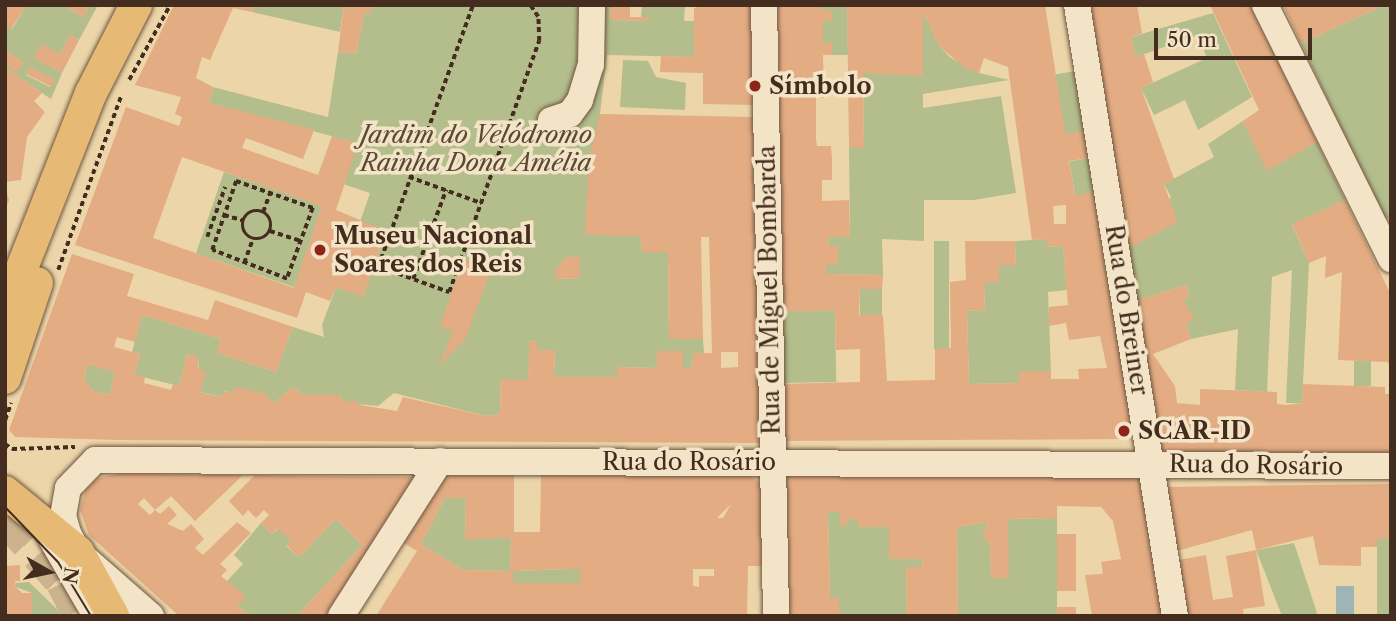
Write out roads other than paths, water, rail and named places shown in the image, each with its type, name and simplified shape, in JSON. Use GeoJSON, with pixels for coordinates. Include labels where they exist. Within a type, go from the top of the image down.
{"type":"FeatureCollection","features":[{"type":"Feature","properties":{"kind":"main road"},"geometry":{"type":"LineString","coordinates":[[5,312],[91,93],[136,5]]}},
{"type":"Feature","properties":{"kind":"main road"},"geometry":{"type":"LineString","coordinates":[[10,386],[52,237],[53,189]]}},
{"type":"Feature","properties":{"kind":"main road"},"geometry":{"type":"LineString","coordinates":[[5,492],[45,528],[78,552],[113,616]]}},
{"type":"Feature","properties":{"kind":"street"},"geometry":{"type":"LineString","coordinates":[[551,120],[570,114],[580,100],[591,65],[592,5]]}},
{"type":"Feature","properties":{"kind":"street","name":"Rua de Miguel Bombarda"},"geometry":{"type":"LineString","coordinates":[[764,5],[776,616]]}},
{"type":"Feature","properties":{"kind":"street","name":"Rua do Breiner"},"geometry":{"type":"LineString","coordinates":[[1077,5],[1175,616]]}},
{"type":"Feature","properties":{"kind":"street"},"geometry":{"type":"LineString","coordinates":[[1265,5],[1391,259]]}},
{"type":"Feature","properties":{"kind":"street","name":"Rua do Rosário"},"geometry":{"type":"LineString","coordinates":[[78,552],[65,525],[64,500],[86,465],[106,457],[1391,466]]}},
{"type":"Feature","properties":{"kind":"street"},"geometry":{"type":"LineString","coordinates":[[341,616],[440,461]]}},
{"type":"Feature","properties":{"kind":"street"},"geometry":{"type":"LineString","coordinates":[[45,528],[96,616]]}},
{"type":"Feature","properties":{"kind":"street"},"geometry":{"type":"LineString","coordinates":[[78,552],[151,616]]}},
{"type":"Feature","properties":{"kind":"tunnel"},"geometry":{"type":"LineString","coordinates":[[5,520],[62,583],[79,616]]}},
{"type":"Feature","properties":{"kind":"tram line"},"geometry":{"type":"LineString","coordinates":[[5,507],[58,562],[91,616]]}},
{"type":"Feature","properties":{"kind":"place","name":"Símbolo"},"geometry":{"type":"Point","coordinates":[755,86]}},
{"type":"Feature","properties":{"kind":"place","name":"Museu Nacional Soares dos Reis"},"geometry":{"type":"Point","coordinates":[320,250]}},
{"type":"Feature","properties":{"kind":"place","name":"SCAR-ID"},"geometry":{"type":"Point","coordinates":[1124,431]}},
{"type":"Feature","properties":{"kind":"park label","name":"Jardim do Velódromo Rainha Dona Amélia"},"geometry":{"type":"Point","coordinates":[476,149]}}]}
